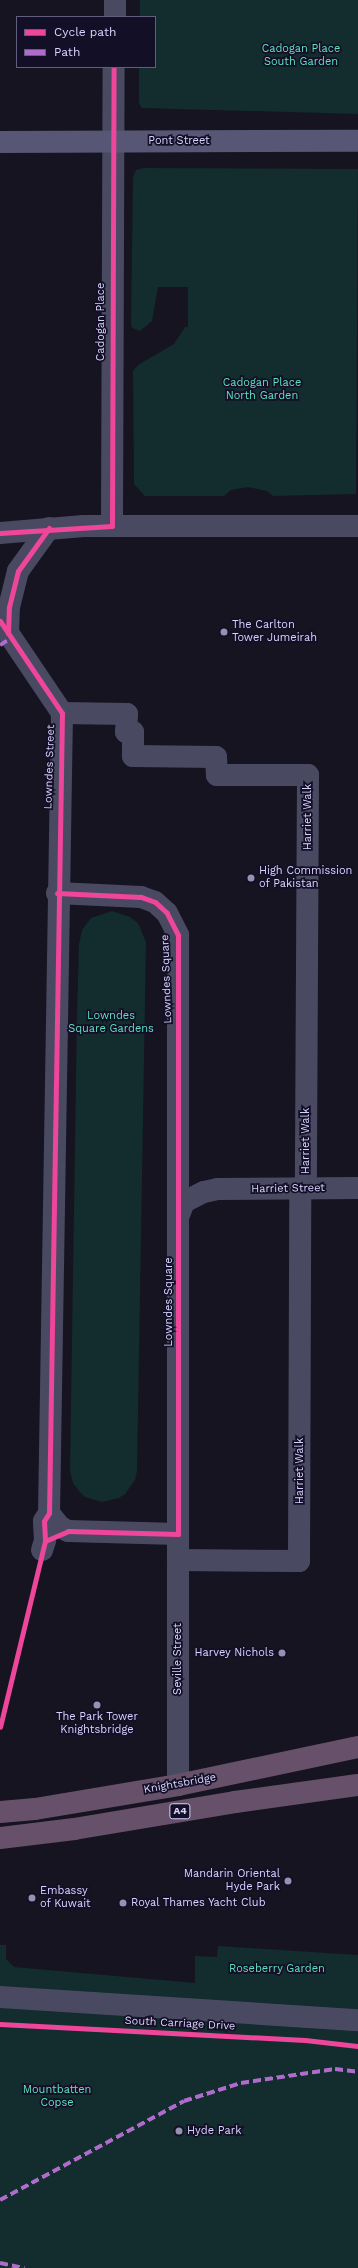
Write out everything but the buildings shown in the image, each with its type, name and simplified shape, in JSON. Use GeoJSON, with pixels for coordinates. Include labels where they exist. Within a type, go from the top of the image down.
{"type":"FeatureCollection","features":[{"type":"Feature","properties":{"kind":"highway","name":"Knightsbridge"},"geometry":{"type":"LineString","coordinates":[[0,1812],[36,1809],[178,1785],[358,1747]]}},
{"type":"Feature","properties":{"kind":"highway","name":"A4"},"geometry":{"type":"LineString","coordinates":[[0,1838],[74,1829],[235,1802],[358,1785]]}},
{"type":"Feature","properties":{"kind":"main road","name":"Pont Street"},"geometry":{"type":"LineString","coordinates":[[0,142],[358,141]]}},
{"type":"Feature","properties":{"kind":"street"},"geometry":{"type":"LineString","coordinates":[[115,0],[115,16]]}},
{"type":"Feature","properties":{"kind":"street","name":"Cadogan Place"},"geometry":{"type":"LineString","coordinates":[[112,526],[112,141],[114,68]]}},
{"type":"Feature","properties":{"kind":"street"},"geometry":{"type":"LineString","coordinates":[[0,533],[55,528],[112,526],[358,526]]}},
{"type":"Feature","properties":{"kind":"street","name":"Lowndes Street"},"geometry":{"type":"LineString","coordinates":[[55,528],[18,571],[9,607],[5,634],[62,713],[57,893]]}},
{"type":"Feature","properties":{"kind":"street","name":"Harriet Walk"},"geometry":{"type":"LineString","coordinates":[[62,713],[127,714],[126,732],[133,732],[132,756],[216,757],[217,775],[308,775],[299,1561],[178,1563]]}},
{"type":"Feature","properties":{"kind":"street"},"geometry":{"type":"LineString","coordinates":[[43,1546],[44,1521],[49,1513],[57,893]]}},
{"type":"Feature","properties":{"kind":"street","name":"Lowndes Square"},"geometry":{"type":"LineString","coordinates":[[57,893],[141,897],[155,902],[167,913],[174,924],[178,935],[178,1534]]}},
{"type":"Feature","properties":{"kind":"street","name":"Harriet Street"},"geometry":{"type":"LineString","coordinates":[[179,1167],[193,1179],[218,1189]]}},
{"type":"Feature","properties":{"kind":"street","name":"Harriet Street"},"geometry":{"type":"LineString","coordinates":[[179,1215],[184,1202],[204,1192],[218,1189],[358,1188]]}},
{"type":"Feature","properties":{"kind":"street"},"geometry":{"type":"LineString","coordinates":[[49,1513],[59,1526],[68,1531],[178,1534]]}},
{"type":"Feature","properties":{"kind":"street","name":"Seville Street"},"geometry":{"type":"LineString","coordinates":[[178,1534],[178,1785]]}},
{"type":"Feature","properties":{"kind":"street","name":"South Carriage Drive"},"geometry":{"type":"LineString","coordinates":[[0,1997],[358,2020]]}},
{"type":"Feature","properties":{"kind":"green space","name":"Cadogan Place South Garden"},"geometry":{"type":"Polygon","coordinates":[[[140,0],[358,0],[358,114],[142,108],[139,103],[139,68],[156,68],[156,16],[140,16],[140,0]]]}},
{"type":"Feature","properties":{"kind":"green space","name":"Cadogan Place North Garden"},"geometry":{"type":"Polygon","coordinates":[[[143,168],[358,169],[356,494],[273,496],[267,491],[248,487],[231,490],[224,496],[145,496],[134,484],[133,371],[138,365],[174,344],[185,327],[188,327],[188,287],[158,287],[152,321],[140,331],[132,328],[133,177],[136,170],[143,168]]]}},
{"type":"Feature","properties":{"kind":"green space","name":"Lowndes Square Gardens"},"geometry":{"type":"Polygon","coordinates":[[[112,911],[130,917],[138,923],[146,942],[137,1471],[135,1480],[125,1494],[119,1498],[102,1502],[85,1497],[73,1483],[70,1471],[77,1013],[79,944],[82,930],[91,918],[112,911]]]}},
{"type":"Feature","properties":{"kind":"green space","name":"Hyde Park"},"geometry":{"type":"Polygon","coordinates":[[[0,1945],[6,1945],[6,1959],[14,1967],[195,1983],[195,1956],[217,1957],[218,1946],[358,1955],[358,2268],[0,2268],[0,1945]]]}},
{"type":"Feature","properties":{"kind":"marked path"},"geometry":{"type":"LineString","coordinates":[[0,645],[11,638]]}},
{"type":"Feature","properties":{"kind":"marked path"},"geometry":{"type":"LineString","coordinates":[[0,2200],[184,2101],[241,2083],[335,2069],[358,2072]]}},
{"type":"Feature","properties":{"kind":"marked path"},"geometry":{"type":"LineString","coordinates":[[0,2263],[24,2268]]}},
{"type":"Feature","properties":{"kind":"cycle path"},"geometry":{"type":"LineString","coordinates":[[0,533],[112,526],[114,68]]}},
{"type":"Feature","properties":{"kind":"cycle path"},"geometry":{"type":"LineString","coordinates":[[8,633],[9,607],[18,571],[49,528]]}},
{"type":"Feature","properties":{"kind":"cycle path"},"geometry":{"type":"LineString","coordinates":[[0,621],[62,713],[49,1513],[44,1521],[45,1541],[0,1727]]}},
{"type":"Feature","properties":{"kind":"cycle path"},"geometry":{"type":"LineString","coordinates":[[45,1541],[68,1531],[178,1534],[178,935],[167,913],[155,902],[141,897],[57,893]]}},
{"type":"Feature","properties":{"kind":"cycle path"},"geometry":{"type":"LineString","coordinates":[[0,2024],[305,2040],[358,2046]]}},
{"type":"Feature","properties":{"kind":"place","name":"The Carlton Tower Jumeirah"},"geometry":{"type":"Point","coordinates":[224,632]}},
{"type":"Feature","properties":{"kind":"place","name":"High Commission of Pakistan"},"geometry":{"type":"Point","coordinates":[251,878]}},
{"type":"Feature","properties":{"kind":"place","name":"Harvey Nichols"},"geometry":{"type":"Point","coordinates":[282,1653]}},
{"type":"Feature","properties":{"kind":"place","name":"The Park Tower Knightsbridge"},"geometry":{"type":"Point","coordinates":[97,1705]}},
{"type":"Feature","properties":{"kind":"place","name":"Mandarin Oriental Hyde Park"},"geometry":{"type":"Point","coordinates":[288,1881]}},
{"type":"Feature","properties":{"kind":"place","name":"Embassy of Kuwait"},"geometry":{"type":"Point","coordinates":[32,1898]}},
{"type":"Feature","properties":{"kind":"place","name":"Royal Thames Yacht Club"},"geometry":{"type":"Point","coordinates":[123,1903]}},
{"type":"Feature","properties":{"kind":"place","name":"Hyde Park"},"geometry":{"type":"Point","coordinates":[179,2131]}},
{"type":"Feature","properties":{"kind":"park label","name":"Roseberry Garden"},"geometry":{"type":"Point","coordinates":[277,1969]}},
{"type":"Feature","properties":{"kind":"park label","name":"Mountbatten Copse"},"geometry":{"type":"Point","coordinates":[57,2097]}}]}
